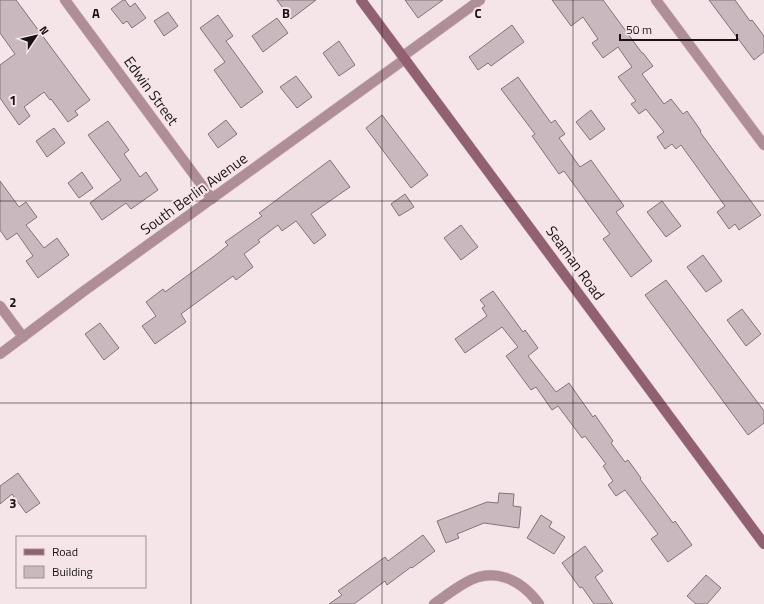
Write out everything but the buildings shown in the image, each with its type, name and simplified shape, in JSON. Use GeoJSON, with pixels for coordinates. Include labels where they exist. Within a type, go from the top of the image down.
{"type":"FeatureCollection","features":[{"type":"Feature","properties":{"kind":"street","name":"Edwin Street"},"geometry":{"type":"LineString","coordinates":[[65,0],[212,199]]}},
{"type":"Feature","properties":{"kind":"street","name":"Seaman Road"},"geometry":{"type":"LineString","coordinates":[[361,0],[764,544]]}},
{"type":"Feature","properties":{"kind":"street","name":"South Berlin Avenue"},"geometry":{"type":"LineString","coordinates":[[0,354],[404,58],[480,0]]}},
{"type":"Feature","properties":{"kind":"street"},"geometry":{"type":"LineString","coordinates":[[656,0],[764,146]]}},
{"type":"Feature","properties":{"kind":"street"},"geometry":{"type":"LineString","coordinates":[[0,306],[23,337]]}},
{"type":"Feature","properties":{"kind":"street"},"geometry":{"type":"LineString","coordinates":[[434,604],[465,582],[476,578],[494,575],[506,577],[516,582],[533,594],[539,604]]}}]}
